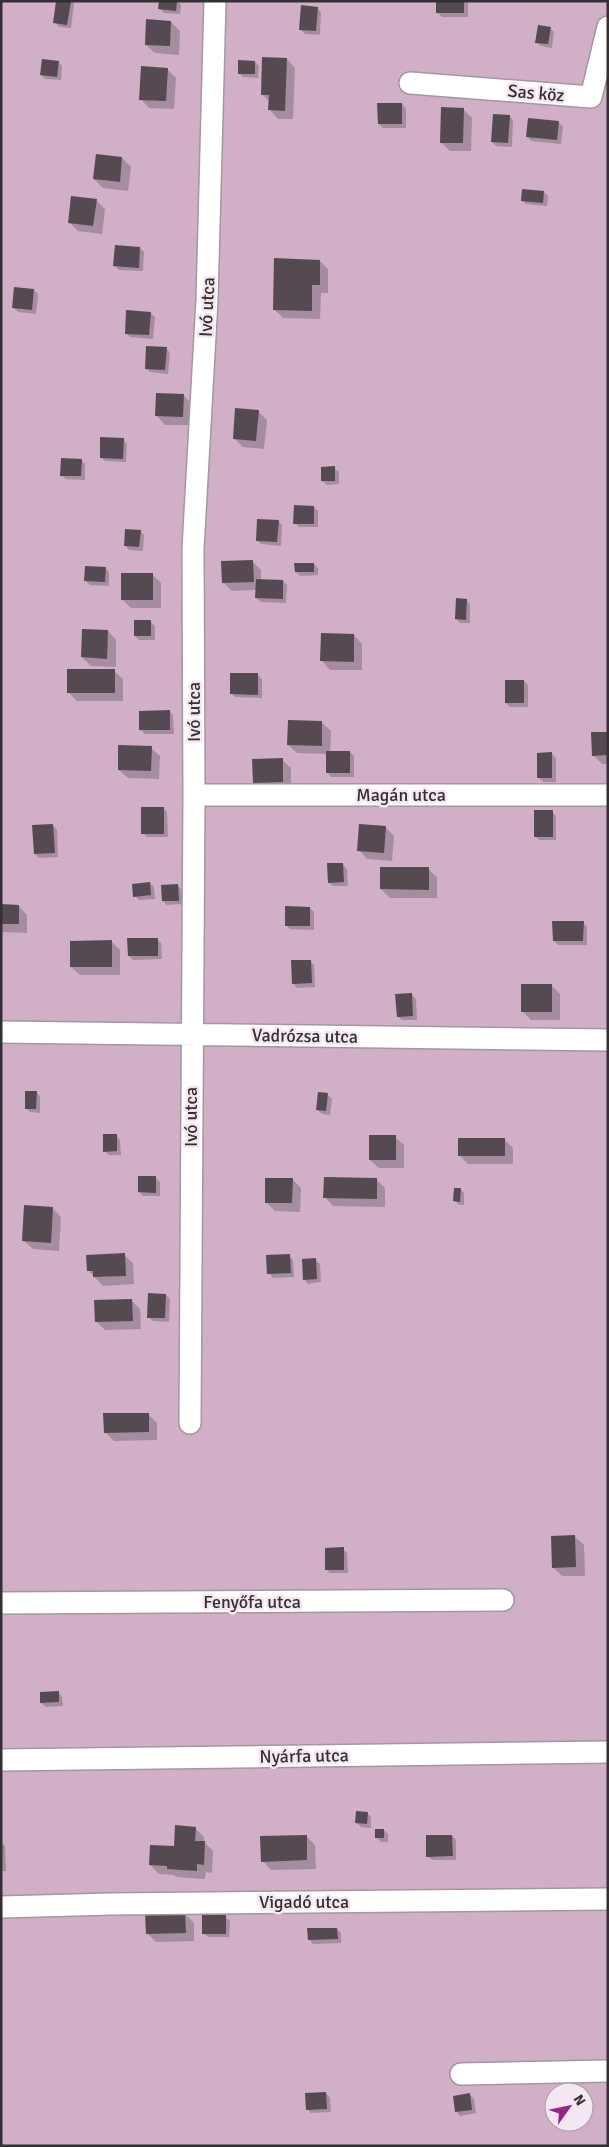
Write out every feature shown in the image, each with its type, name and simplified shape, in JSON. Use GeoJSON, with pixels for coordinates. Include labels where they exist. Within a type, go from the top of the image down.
{"type":"FeatureCollection","features":[{"type":"Feature","properties":{"kind":"street","name":"Ivó utca"},"geometry":{"type":"LineString","coordinates":[[190,1423],[194,795],[193,549],[208,300],[215,1]]}},
{"type":"Feature","properties":{"kind":"street","name":"Sas köz"},"geometry":{"type":"LineString","coordinates":[[410,82],[590,97],[608,27]]}},
{"type":"Feature","properties":{"kind":"street","name":"Magán utca"},"geometry":{"type":"LineString","coordinates":[[194,795],[608,794]]}},
{"type":"Feature","properties":{"kind":"street","name":"Vadrózsa utca"},"geometry":{"type":"LineString","coordinates":[[1,1032],[608,1040]]}},
{"type":"Feature","properties":{"kind":"street","name":"Fenyőfa utca"},"geometry":{"type":"LineString","coordinates":[[1,1603],[503,1600]]}},
{"type":"Feature","properties":{"kind":"street","name":"Nyárfa utca"},"geometry":{"type":"LineString","coordinates":[[1,1760],[608,1752]]}},
{"type":"Feature","properties":{"kind":"street","name":"Vigadó utca"},"geometry":{"type":"LineString","coordinates":[[1,1907],[112,1904],[608,1899]]}},
{"type":"Feature","properties":{"kind":"street"},"geometry":{"type":"LineString","coordinates":[[461,2074],[608,2071]]}},
{"type":"Feature","properties":{"kind":"shaded area"},"geometry":{"type":"Polygon","coordinates":[[[1,1],[608,1],[608,2146],[1,2146],[1,1]]]}},
{"type":"Feature","properties":{"kind":"building"},"geometry":{"type":"Polygon","coordinates":[[[56,1],[71,1],[67,25],[53,23],[56,1]]]}},
{"type":"Feature","properties":{"kind":"building"},"geometry":{"type":"Polygon","coordinates":[[[159,1],[177,1],[176,11],[158,9],[159,1]]]}},
{"type":"Feature","properties":{"kind":"building"},"geometry":{"type":"Polygon","coordinates":[[[436,1],[464,1],[464,13],[436,13],[436,1]]]}},
{"type":"Feature","properties":{"kind":"building"},"geometry":{"type":"Polygon","coordinates":[[[301,5],[318,7],[316,31],[299,30],[301,5]]]}},
{"type":"Feature","properties":{"kind":"building"},"geometry":{"type":"Polygon","coordinates":[[[146,19],[171,21],[170,46],[145,45],[146,19]]]}},
{"type":"Feature","properties":{"kind":"building"},"geometry":{"type":"Polygon","coordinates":[[[538,25],[551,27],[548,44],[535,43],[538,25]]]}},
{"type":"Feature","properties":{"kind":"building"},"geometry":{"type":"Polygon","coordinates":[[[262,57],[287,58],[285,111],[268,110],[269,95],[261,95],[262,57]]]}},
{"type":"Feature","properties":{"kind":"building"},"geometry":{"type":"Polygon","coordinates":[[[42,59],[59,61],[57,77],[40,75],[42,59]]]}},
{"type":"Feature","properties":{"kind":"building"},"geometry":{"type":"Polygon","coordinates":[[[238,60],[255,61],[255,74],[238,74],[238,60]]]}},
{"type":"Feature","properties":{"kind":"building"},"geometry":{"type":"Polygon","coordinates":[[[141,66],[168,68],[166,101],[139,100],[141,66]]]}},
{"type":"Feature","properties":{"kind":"building"},"geometry":{"type":"Polygon","coordinates":[[[377,103],[402,103],[402,124],[378,124],[377,103]]]}},
{"type":"Feature","properties":{"kind":"building"},"geometry":{"type":"Polygon","coordinates":[[[441,107],[464,108],[463,143],[440,143],[441,107]]]}},
{"type":"Feature","properties":{"kind":"building"},"geometry":{"type":"Polygon","coordinates":[[[493,114],[510,115],[508,143],[491,142],[493,114]]]}},
{"type":"Feature","properties":{"kind":"building"},"geometry":{"type":"Polygon","coordinates":[[[528,118],[559,121],[557,140],[526,137],[528,118]]]}},
{"type":"Feature","properties":{"kind":"building"},"geometry":{"type":"Polygon","coordinates":[[[96,154],[122,157],[120,182],[93,179],[96,154]]]}},
{"type":"Feature","properties":{"kind":"building"},"geometry":{"type":"Polygon","coordinates":[[[522,189],[544,191],[543,203],[521,201],[522,189]]]}},
{"type":"Feature","properties":{"kind":"building"},"geometry":{"type":"Polygon","coordinates":[[[71,196],[97,199],[93,226],[68,223],[71,196]]]}},
{"type":"Feature","properties":{"kind":"building"},"geometry":{"type":"Polygon","coordinates":[[[115,245],[140,247],[139,268],[113,266],[115,245]]]}},
{"type":"Feature","properties":{"kind":"building"},"geometry":{"type":"Polygon","coordinates":[[[274,258],[320,260],[320,285],[312,285],[312,311],[273,310],[274,258]]]}},
{"type":"Feature","properties":{"kind":"building"},"geometry":{"type":"Polygon","coordinates":[[[14,287],[34,289],[32,310],[12,308],[14,287]]]}},
{"type":"Feature","properties":{"kind":"building"},"geometry":{"type":"Polygon","coordinates":[[[126,310],[151,312],[149,335],[125,334],[126,310]]]}},
{"type":"Feature","properties":{"kind":"building"},"geometry":{"type":"Polygon","coordinates":[[[146,346],[167,347],[165,370],[145,369],[146,346]]]}},
{"type":"Feature","properties":{"kind":"building"},"geometry":{"type":"Polygon","coordinates":[[[156,393],[184,394],[183,417],[155,416],[156,393]]]}},
{"type":"Feature","properties":{"kind":"building"},"geometry":{"type":"Polygon","coordinates":[[[235,408],[259,410],[256,441],[233,439],[235,408]]]}},
{"type":"Feature","properties":{"kind":"building"},"geometry":{"type":"Polygon","coordinates":[[[100,437],[124,438],[123,459],[100,458],[100,437]]]}},
{"type":"Feature","properties":{"kind":"building"},"geometry":{"type":"Polygon","coordinates":[[[61,458],[82,459],[81,476],[60,476],[61,458]]]}},
{"type":"Feature","properties":{"kind":"building"},"geometry":{"type":"Polygon","coordinates":[[[335,466],[335,481],[321,481],[321,467],[335,466]]]}},
{"type":"Feature","properties":{"kind":"building"},"geometry":{"type":"Polygon","coordinates":[[[294,505],[314,506],[314,524],[293,524],[294,505]]]}},
{"type":"Feature","properties":{"kind":"building"},"geometry":{"type":"Polygon","coordinates":[[[257,519],[279,520],[277,542],[256,541],[257,519]]]}},
{"type":"Feature","properties":{"kind":"building"},"geometry":{"type":"Polygon","coordinates":[[[125,529],[141,530],[139,547],[124,546],[125,529]]]}},
{"type":"Feature","properties":{"kind":"building"},"geometry":{"type":"Polygon","coordinates":[[[253,560],[254,582],[222,583],[221,561],[253,560]]]}},
{"type":"Feature","properties":{"kind":"building"},"geometry":{"type":"Polygon","coordinates":[[[294,563],[314,563],[314,572],[295,572],[294,563]]]}},
{"type":"Feature","properties":{"kind":"building"},"geometry":{"type":"Polygon","coordinates":[[[85,566],[106,567],[105,582],[84,581],[85,566]]]}},
{"type":"Feature","properties":{"kind":"building"},"geometry":{"type":"Polygon","coordinates":[[[121,573],[153,573],[153,600],[121,600],[121,573]]]}},
{"type":"Feature","properties":{"kind":"building"},"geometry":{"type":"Polygon","coordinates":[[[256,579],[283,580],[283,599],[255,598],[256,579]]]}},
{"type":"Feature","properties":{"kind":"building"},"geometry":{"type":"Polygon","coordinates":[[[456,598],[467,599],[466,620],[455,619],[456,598]]]}},
{"type":"Feature","properties":{"kind":"building"},"geometry":{"type":"Polygon","coordinates":[[[134,620],[151,620],[151,636],[134,636],[134,620]]]}},
{"type":"Feature","properties":{"kind":"building"},"geometry":{"type":"Polygon","coordinates":[[[82,629],[108,630],[107,659],[81,657],[82,629]]]}},
{"type":"Feature","properties":{"kind":"building"},"geometry":{"type":"Polygon","coordinates":[[[321,633],[354,634],[354,662],[320,661],[321,633]]]}},
{"type":"Feature","properties":{"kind":"building"},"geometry":{"type":"Polygon","coordinates":[[[67,669],[115,669],[115,693],[67,693],[67,669]]]}},
{"type":"Feature","properties":{"kind":"building"},"geometry":{"type":"Polygon","coordinates":[[[230,673],[258,673],[258,695],[230,694],[230,673]]]}},
{"type":"Feature","properties":{"kind":"building"},"geometry":{"type":"Polygon","coordinates":[[[505,680],[524,680],[524,703],[505,703],[505,680]]]}},
{"type":"Feature","properties":{"kind":"building"},"geometry":{"type":"Polygon","coordinates":[[[170,710],[170,730],[139,730],[139,711],[170,710]]]}},
{"type":"Feature","properties":{"kind":"building"},"geometry":{"type":"Polygon","coordinates":[[[288,720],[322,721],[322,746],[287,745],[288,720]]]}},
{"type":"Feature","properties":{"kind":"building"},"geometry":{"type":"Polygon","coordinates":[[[591,732],[608,732],[608,755],[592,756],[591,732]]]}},
{"type":"Feature","properties":{"kind":"building"},"geometry":{"type":"Polygon","coordinates":[[[118,745],[152,746],[151,771],[118,770],[118,745]]]}},
{"type":"Feature","properties":{"kind":"building"},"geometry":{"type":"Polygon","coordinates":[[[326,751],[350,751],[350,773],[326,773],[326,751]]]}},
{"type":"Feature","properties":{"kind":"building"},"geometry":{"type":"Polygon","coordinates":[[[552,752],[552,778],[537,778],[537,753],[552,752]]]}},
{"type":"Feature","properties":{"kind":"building"},"geometry":{"type":"Polygon","coordinates":[[[283,758],[283,782],[253,783],[252,759],[283,758]]]}},
{"type":"Feature","properties":{"kind":"building"},"geometry":{"type":"Polygon","coordinates":[[[141,807],[164,807],[164,834],[141,834],[141,807]]]}},
{"type":"Feature","properties":{"kind":"building"},"geometry":{"type":"Polygon","coordinates":[[[534,810],[553,810],[553,837],[534,837],[534,810]]]}},
{"type":"Feature","properties":{"kind":"building"},"geometry":{"type":"Polygon","coordinates":[[[53,824],[55,853],[34,854],[32,825],[53,824]]]}},
{"type":"Feature","properties":{"kind":"building"},"geometry":{"type":"Polygon","coordinates":[[[359,824],[386,826],[384,853],[357,851],[359,824]]]}},
{"type":"Feature","properties":{"kind":"building"},"geometry":{"type":"Polygon","coordinates":[[[327,863],[343,863],[344,882],[328,883],[327,863]]]}},
{"type":"Feature","properties":{"kind":"building"},"geometry":{"type":"Polygon","coordinates":[[[380,867],[429,867],[429,890],[380,889],[380,867]]]}},
{"type":"Feature","properties":{"kind":"building"},"geometry":{"type":"Polygon","coordinates":[[[150,882],[151,895],[133,897],[132,884],[150,882]]]}},
{"type":"Feature","properties":{"kind":"building"},"geometry":{"type":"Polygon","coordinates":[[[178,884],[179,901],[162,901],[161,885],[178,884]]]}},
{"type":"Feature","properties":{"kind":"building"},"geometry":{"type":"Polygon","coordinates":[[[1,904],[19,905],[19,924],[1,924],[1,904]]]}},
{"type":"Feature","properties":{"kind":"building"},"geometry":{"type":"Polygon","coordinates":[[[285,906],[310,907],[310,926],[285,926],[285,906]]]}},
{"type":"Feature","properties":{"kind":"building"},"geometry":{"type":"Polygon","coordinates":[[[552,921],[584,921],[583,941],[553,941],[552,921]]]}},
{"type":"Feature","properties":{"kind":"building"},"geometry":{"type":"Polygon","coordinates":[[[127,938],[158,938],[158,956],[128,956],[127,938]]]}},
{"type":"Feature","properties":{"kind":"building"},"geometry":{"type":"Polygon","coordinates":[[[112,940],[112,967],[70,967],[70,941],[112,940]]]}},
{"type":"Feature","properties":{"kind":"building"},"geometry":{"type":"Polygon","coordinates":[[[291,960],[311,960],[312,983],[292,984],[291,960]]]}},
{"type":"Feature","properties":{"kind":"building"},"geometry":{"type":"Polygon","coordinates":[[[521,984],[552,984],[552,1012],[521,1012],[521,984]]]}},
{"type":"Feature","properties":{"kind":"building"},"geometry":{"type":"Polygon","coordinates":[[[412,993],[413,1016],[397,1017],[395,994],[412,993]]]}},
{"type":"Feature","properties":{"kind":"building"},"geometry":{"type":"Polygon","coordinates":[[[25,1091],[37,1091],[36,1109],[25,1109],[25,1091]]]}},
{"type":"Feature","properties":{"kind":"building"},"geometry":{"type":"Polygon","coordinates":[[[318,1092],[328,1093],[326,1111],[316,1110],[318,1092]]]}},
{"type":"Feature","properties":{"kind":"building"},"geometry":{"type":"Polygon","coordinates":[[[103,1134],[117,1134],[117,1151],[103,1152],[103,1134]]]}},
{"type":"Feature","properties":{"kind":"building"},"geometry":{"type":"Polygon","coordinates":[[[369,1135],[396,1135],[396,1160],[369,1160],[369,1135]]]}},
{"type":"Feature","properties":{"kind":"building"},"geometry":{"type":"Polygon","coordinates":[[[458,1138],[505,1138],[505,1156],[458,1156],[458,1138]]]}},
{"type":"Feature","properties":{"kind":"building"},"geometry":{"type":"Polygon","coordinates":[[[138,1176],[156,1176],[156,1193],[138,1192],[138,1176]]]}},
{"type":"Feature","properties":{"kind":"building"},"geometry":{"type":"Polygon","coordinates":[[[324,1177],[377,1178],[377,1199],[323,1198],[324,1177]]]}},
{"type":"Feature","properties":{"kind":"building"},"geometry":{"type":"Polygon","coordinates":[[[265,1178],[293,1178],[292,1203],[265,1203],[265,1178]]]}},
{"type":"Feature","properties":{"kind":"building"},"geometry":{"type":"Polygon","coordinates":[[[454,1188],[461,1188],[460,1202],[453,1201],[454,1188]]]}},
{"type":"Feature","properties":{"kind":"building"},"geometry":{"type":"Polygon","coordinates":[[[24,1205],[53,1207],[51,1243],[22,1241],[24,1205]]]}},
{"type":"Feature","properties":{"kind":"building"},"geometry":{"type":"Polygon","coordinates":[[[125,1253],[126,1276],[93,1277],[93,1271],[87,1271],[86,1255],[125,1253]]]}},
{"type":"Feature","properties":{"kind":"building"},"geometry":{"type":"Polygon","coordinates":[[[290,1254],[291,1273],[267,1274],[266,1255],[290,1254]]]}},
{"type":"Feature","properties":{"kind":"building"},"geometry":{"type":"Polygon","coordinates":[[[316,1258],[317,1279],[303,1280],[302,1259],[316,1258]]]}},
{"type":"Feature","properties":{"kind":"building"},"geometry":{"type":"Polygon","coordinates":[[[148,1293],[166,1294],[165,1318],[147,1318],[148,1293]]]}},
{"type":"Feature","properties":{"kind":"building"},"geometry":{"type":"Polygon","coordinates":[[[132,1299],[133,1321],[95,1322],[94,1300],[132,1299]]]}},
{"type":"Feature","properties":{"kind":"building"},"geometry":{"type":"Polygon","coordinates":[[[103,1413],[149,1413],[149,1432],[104,1433],[103,1413]]]}},
{"type":"Feature","properties":{"kind":"building"},"geometry":{"type":"Polygon","coordinates":[[[575,1535],[576,1567],[552,1568],[551,1536],[575,1535]]]}},
{"type":"Feature","properties":{"kind":"building"},"geometry":{"type":"Polygon","coordinates":[[[344,1547],[344,1570],[325,1570],[325,1548],[344,1547]]]}},
{"type":"Feature","properties":{"kind":"building"},"geometry":{"type":"Polygon","coordinates":[[[59,1691],[59,1702],[40,1703],[40,1692],[59,1691]]]}},
{"type":"Feature","properties":{"kind":"building"},"geometry":{"type":"Polygon","coordinates":[[[356,1811],[368,1812],[367,1824],[355,1823],[356,1811]]]}},
{"type":"Feature","properties":{"kind":"building"},"geometry":{"type":"Polygon","coordinates":[[[175,1825],[196,1827],[195,1841],[205,1841],[204,1865],[197,1864],[197,1871],[167,1869],[167,1866],[149,1865],[150,1845],[174,1846],[175,1825]]]}},
{"type":"Feature","properties":{"kind":"building"},"geometry":{"type":"Polygon","coordinates":[[[375,1829],[384,1829],[384,1838],[375,1838],[375,1829]]]}},
{"type":"Feature","properties":{"kind":"building"},"geometry":{"type":"Polygon","coordinates":[[[307,1835],[307,1860],[261,1862],[260,1836],[307,1835]]]}},
{"type":"Feature","properties":{"kind":"building"},"geometry":{"type":"Polygon","coordinates":[[[426,1835],[452,1835],[453,1856],[426,1857],[426,1835]]]}},
{"type":"Feature","properties":{"kind":"building"},"geometry":{"type":"Polygon","coordinates":[[[145,1913],[185,1913],[186,1933],[146,1934],[145,1913]]]}},
{"type":"Feature","properties":{"kind":"building"},"geometry":{"type":"Polygon","coordinates":[[[202,1915],[226,1915],[226,1934],[202,1934],[202,1915]]]}},
{"type":"Feature","properties":{"kind":"building"},"geometry":{"type":"Polygon","coordinates":[[[307,1928],[337,1928],[338,1939],[308,1940],[307,1928]]]}},
{"type":"Feature","properties":{"kind":"building"},"geometry":{"type":"Polygon","coordinates":[[[326,2092],[327,2109],[306,2110],[305,2093],[326,2092]]]}},
{"type":"Feature","properties":{"kind":"building"},"geometry":{"type":"Polygon","coordinates":[[[470,2093],[472,2110],[455,2112],[453,2096],[470,2093]]]}}]}
